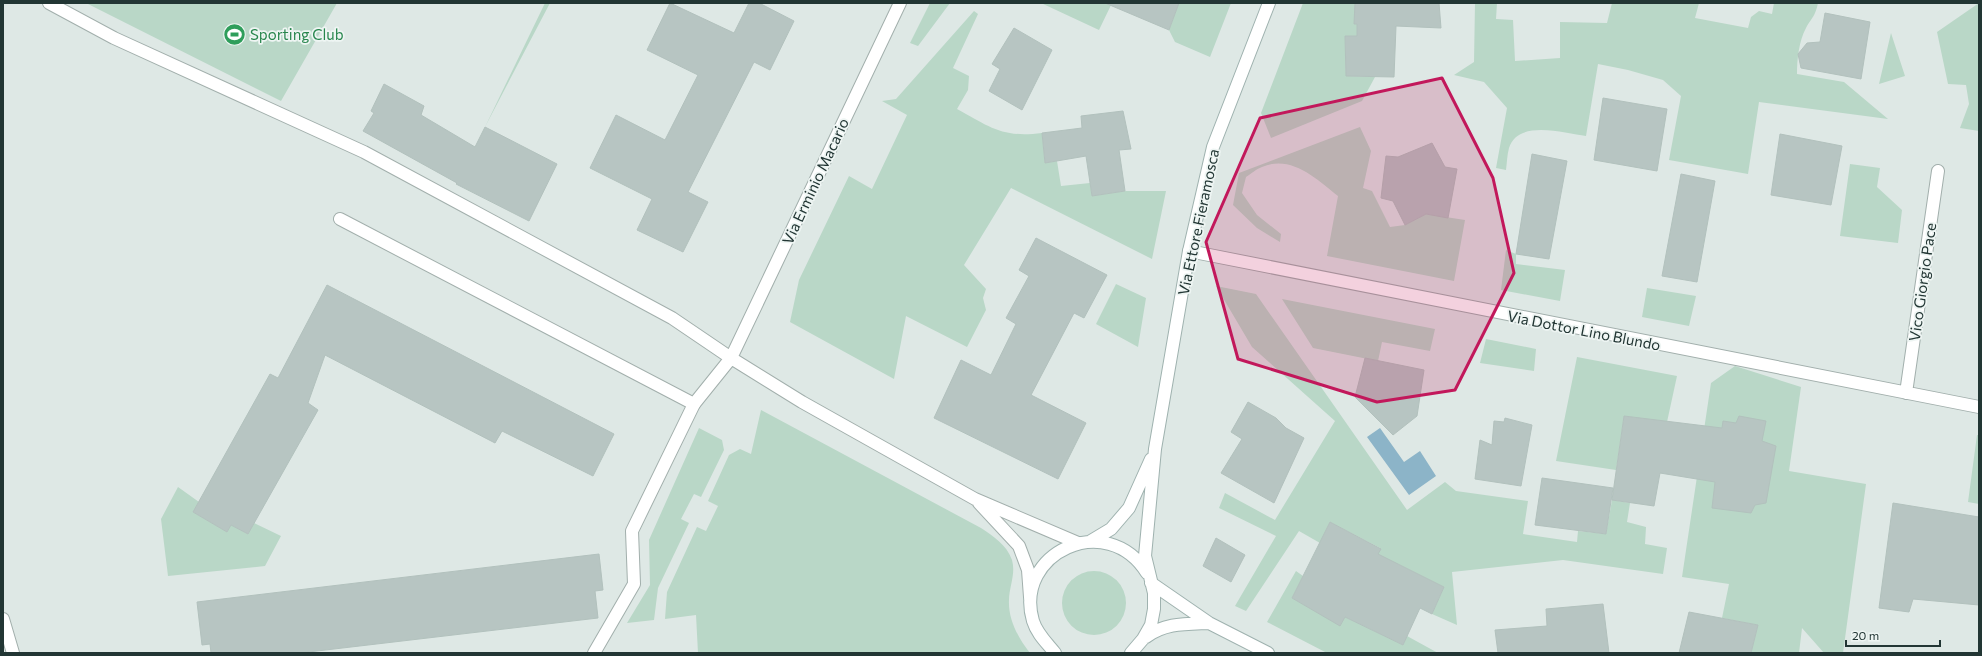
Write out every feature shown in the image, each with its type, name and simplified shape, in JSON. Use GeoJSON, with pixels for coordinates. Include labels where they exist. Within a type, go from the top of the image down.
{"type":"FeatureCollection","features":[{"type":"Feature","properties":{"kind":"street"},"geometry":{"type":"LineString","coordinates":[[49,3],[114,38],[364,152],[672,318],[731,358],[802,402],[975,499],[1078,543]]}},
{"type":"Feature","properties":{"kind":"street","name":"Via Erminio Macario"},"geometry":{"type":"LineString","coordinates":[[594,653],[634,584],[632,531],[694,404],[731,358],[900,3]]}},
{"type":"Feature","properties":{"kind":"street","name":"Via Ettore Fieramosca"},"geometry":{"type":"LineString","coordinates":[[1155,449],[1189,252],[1213,147],[1269,3]]}},
{"type":"Feature","properties":{"kind":"street","name":"Vico Giorgio Pace"},"geometry":{"type":"LineString","coordinates":[[1906,393],[1938,171]]}},
{"type":"Feature","properties":{"kind":"street"},"geometry":{"type":"LineString","coordinates":[[340,219],[694,404]]}},
{"type":"Feature","properties":{"kind":"street","name":"Via Dottor Lino Blundo"},"geometry":{"type":"LineString","coordinates":[[1189,252],[1979,407]]}},
{"type":"Feature","properties":{"kind":"street"},"geometry":{"type":"LineString","coordinates":[[1091,541],[1111,529],[1129,508],[1155,449]]}},
{"type":"Feature","properties":{"kind":"street"},"geometry":{"type":"LineString","coordinates":[[1134,648],[1151,625],[1154,609],[1154,593],[1145,556],[1155,449]]}},
{"type":"Feature","properties":{"kind":"street"},"geometry":{"type":"LineString","coordinates":[[975,499],[1019,546],[1028,570],[1033,621],[1042,638],[1055,653]]}},
{"type":"Feature","properties":{"kind":"street"},"geometry":{"type":"LineString","coordinates":[[1031,602],[1034,582],[1044,565],[1059,551],[1078,543],[1091,541],[1109,543],[1126,550],[1140,562],[1150,580],[1208,623],[1268,653]]}},
{"type":"Feature","properties":{"kind":"street"},"geometry":{"type":"LineString","coordinates":[[3,619],[13,653]]}},
{"type":"Feature","properties":{"kind":"street"},"geometry":{"type":"LineString","coordinates":[[1134,648],[1155,630],[1169,625],[1208,623]]}},
{"type":"Feature","properties":{"kind":"highlighted area"},"geometry":{"type":"Polygon","coordinates":[[[1442,78],[1493,178],[1514,273],[1455,390],[1377,402],[1238,359],[1206,242],[1260,118],[1442,78]]]}},
{"type":"Feature","properties":{"kind":"green space","name":"Sporting Club"},"geometry":{"type":"Polygon","coordinates":[[[86,3],[337,3],[281,101],[86,3]]]}},
{"type":"Feature","properties":{"kind":"green space"},"geometry":{"type":"Polygon","coordinates":[[[545,3],[550,3],[485,127],[545,3]]]}},
{"type":"Feature","properties":{"kind":"green space"},"geometry":{"type":"Polygon","coordinates":[[[930,3],[950,3],[918,46],[910,43],[930,3]]]}},
{"type":"Feature","properties":{"kind":"green space"},"geometry":{"type":"Polygon","coordinates":[[[1041,3],[1112,3],[1099,30],[1041,3]]]}},
{"type":"Feature","properties":{"kind":"green space"},"geometry":{"type":"Polygon","coordinates":[[[1179,3],[1231,3],[1210,57],[1175,42],[1169,30],[1179,3]]]}},
{"type":"Feature","properties":{"kind":"green space"},"geometry":{"type":"Polygon","coordinates":[[[1303,3],[1381,3],[1357,16],[1357,36],[1345,37],[1346,76],[1375,77],[1362,101],[1271,138],[1261,113],[1303,3]]]}},
{"type":"Feature","properties":{"kind":"green space"},"geometry":{"type":"Polygon","coordinates":[[[1475,3],[1497,3],[1496,19],[1513,20],[1515,61],[1560,58],[1560,22],[1607,23],[1612,3],[1699,3],[1695,18],[1748,28],[1751,17],[1759,11],[1772,14],[1774,3],[1818,3],[1800,44],[1797,74],[1844,82],[1888,119],[1759,102],[1748,174],[1669,160],[1681,96],[1663,80],[1628,70],[1598,64],[1586,136],[1543,130],[1522,133],[1514,139],[1509,148],[1506,170],[1496,168],[1507,108],[1484,82],[1454,75],[1474,62],[1475,3]]]}},
{"type":"Feature","properties":{"kind":"green space"},"geometry":{"type":"Polygon","coordinates":[[[1979,3],[1979,131],[1960,128],[1969,104],[1966,85],[1948,84],[1937,32],[1979,3]]]}},
{"type":"Feature","properties":{"kind":"green space"},"geometry":{"type":"Polygon","coordinates":[[[974,11],[978,14],[953,68],[969,76],[968,90],[957,109],[997,130],[1016,134],[1042,133],[1045,163],[1057,161],[1061,186],[1090,183],[1092,196],[1125,191],[1166,191],[1152,259],[1011,188],[964,265],[986,289],[983,298],[986,310],[967,347],[906,316],[894,379],[790,322],[799,280],[849,176],[872,189],[907,115],[882,101],[896,99],[974,11]]]}},
{"type":"Feature","properties":{"kind":"green space"},"geometry":{"type":"Polygon","coordinates":[[[1891,33],[1905,76],[1879,84],[1891,33]]]}},
{"type":"Feature","properties":{"kind":"green space"},"geometry":{"type":"Polygon","coordinates":[[[1360,127],[1371,151],[1363,188],[1372,191],[1390,227],[1405,225],[1426,214],[1465,220],[1454,281],[1327,256],[1338,196],[1303,170],[1293,166],[1273,164],[1258,169],[1246,177],[1242,193],[1257,215],[1281,234],[1280,242],[1257,228],[1233,205],[1239,173],[1360,127]]]}},
{"type":"Feature","properties":{"kind":"green space"},"geometry":{"type":"Polygon","coordinates":[[[1850,164],[1880,168],[1877,187],[1902,210],[1898,243],[1840,236],[1850,164]]]}},
{"type":"Feature","properties":{"kind":"green space"},"geometry":{"type":"Polygon","coordinates":[[[1506,250],[1516,254],[1516,264],[1565,270],[1560,301],[1501,290],[1506,250]]]}},
{"type":"Feature","properties":{"kind":"green space"},"geometry":{"type":"Polygon","coordinates":[[[1116,284],[1146,298],[1138,347],[1096,324],[1116,284]]]}},
{"type":"Feature","properties":{"kind":"green space"},"geometry":{"type":"Polygon","coordinates":[[[1216,286],[1256,294],[1407,510],[1445,482],[1456,491],[1528,501],[1523,534],[1577,542],[1578,531],[1606,534],[1612,500],[1630,503],[1627,522],[1646,527],[1645,544],[1667,548],[1663,574],[1563,560],[1452,572],[1457,625],[1432,614],[1444,587],[1398,564],[1391,577],[1372,565],[1380,548],[1330,522],[1320,543],[1299,531],[1246,611],[1235,606],[1276,536],[1219,508],[1225,493],[1275,520],[1335,421],[1252,347],[1216,286]]]}},
{"type":"Feature","properties":{"kind":"green space"},"geometry":{"type":"Polygon","coordinates":[[[1647,288],[1696,296],[1689,326],[1642,317],[1647,288]]]}},
{"type":"Feature","properties":{"kind":"green space"},"geometry":{"type":"Polygon","coordinates":[[[1282,299],[1435,329],[1430,351],[1382,342],[1378,361],[1313,348],[1282,299]]]}},
{"type":"Feature","properties":{"kind":"green space"},"geometry":{"type":"Polygon","coordinates":[[[1486,339],[1536,349],[1534,371],[1480,363],[1486,339]]]}},
{"type":"Feature","properties":{"kind":"green space"},"geometry":{"type":"Polygon","coordinates":[[[1577,357],[1677,376],[1667,422],[1624,416],[1616,470],[1556,461],[1577,357]]]}},
{"type":"Feature","properties":{"kind":"green space"},"geometry":{"type":"Polygon","coordinates":[[[1735,366],[1801,387],[1789,471],[1866,484],[1843,653],[1824,653],[1802,628],[1799,653],[1751,653],[1758,625],[1722,618],[1729,584],[1682,577],[1711,383],[1735,366]]]}},
{"type":"Feature","properties":{"kind":"green space"},"geometry":{"type":"Polygon","coordinates":[[[761,410],[981,528],[999,541],[1010,555],[1013,565],[1009,600],[1010,614],[1018,635],[1030,653],[698,653],[696,615],[665,619],[667,592],[697,527],[706,531],[718,506],[708,501],[729,455],[740,449],[751,454],[761,410]]]}},
{"type":"Feature","properties":{"kind":"green space"},"geometry":{"type":"Polygon","coordinates":[[[699,428],[722,440],[724,450],[701,497],[694,494],[681,519],[689,523],[658,588],[654,620],[627,623],[650,585],[649,540],[699,428]]]}},
{"type":"Feature","properties":{"kind":"green space"},"geometry":{"type":"Polygon","coordinates":[[[1977,435],[1979,435],[1979,504],[1968,502],[1977,435]]]}},
{"type":"Feature","properties":{"kind":"green space"},"geometry":{"type":"Polygon","coordinates":[[[178,487],[199,502],[193,512],[227,532],[231,525],[248,534],[254,523],[281,536],[265,566],[168,576],[161,519],[178,487]]]}},
{"type":"Feature","properties":{"kind":"green space"},"geometry":{"type":"Polygon","coordinates":[[[1088,571],[1100,571],[1117,580],[1124,591],[1126,603],[1124,615],[1117,626],[1100,635],[1088,635],[1076,630],[1067,621],[1062,609],[1062,597],[1067,585],[1076,576],[1088,571]]]}},
{"type":"Feature","properties":{"kind":"green space"},"geometry":{"type":"Polygon","coordinates":[[[1296,571],[1303,576],[1292,598],[1340,625],[1345,617],[1403,645],[1407,636],[1438,653],[1327,653],[1267,622],[1296,571]]]}},
{"type":"Feature","properties":{"kind":"water"},"geometry":{"type":"Polygon","coordinates":[[[1380,428],[1404,462],[1420,451],[1436,476],[1409,495],[1367,437],[1380,428]]]}},
{"type":"Feature","properties":{"kind":"building"},"geometry":{"type":"Polygon","coordinates":[[[670,3],[734,33],[749,3],[759,3],[794,21],[770,70],[754,62],[688,192],[708,202],[683,252],[637,230],[652,199],[590,168],[616,115],[665,140],[698,75],[647,50],[670,3]]]}},
{"type":"Feature","properties":{"kind":"building"},"geometry":{"type":"Polygon","coordinates":[[[1105,3],[1179,3],[1169,30],[1105,3]]]}},
{"type":"Feature","properties":{"kind":"building"},"geometry":{"type":"Polygon","coordinates":[[[1355,3],[1439,3],[1441,28],[1396,26],[1394,77],[1346,76],[1345,36],[1357,36],[1357,24],[1354,24],[1355,3]]]}},
{"type":"Feature","properties":{"kind":"building"},"geometry":{"type":"Polygon","coordinates":[[[1825,13],[1870,22],[1861,79],[1801,68],[1798,54],[1807,43],[1820,42],[1825,13]]]}},
{"type":"Feature","properties":{"kind":"building"},"geometry":{"type":"Polygon","coordinates":[[[1014,28],[1052,50],[1022,110],[989,91],[1000,69],[992,64],[1014,28]]]}},
{"type":"Feature","properties":{"kind":"building"},"geometry":{"type":"Polygon","coordinates":[[[384,84],[424,106],[421,115],[475,147],[485,127],[557,164],[529,221],[456,184],[457,183],[363,131],[374,113],[371,111],[384,84]]]}},
{"type":"Feature","properties":{"kind":"building"},"geometry":{"type":"Polygon","coordinates":[[[1603,98],[1667,109],[1657,171],[1594,160],[1603,98]]]}},
{"type":"Feature","properties":{"kind":"building"},"geometry":{"type":"Polygon","coordinates":[[[1123,111],[1131,149],[1119,150],[1125,191],[1092,196],[1086,156],[1045,163],[1042,133],[1082,128],[1081,116],[1123,111]]]}},
{"type":"Feature","properties":{"kind":"building"},"geometry":{"type":"Polygon","coordinates":[[[1780,134],[1842,146],[1831,205],[1771,195],[1780,134]]]}},
{"type":"Feature","properties":{"kind":"building"},"geometry":{"type":"Polygon","coordinates":[[[1432,143],[1445,167],[1457,169],[1448,218],[1426,214],[1405,225],[1393,201],[1381,198],[1386,156],[1398,157],[1432,143]]]}},
{"type":"Feature","properties":{"kind":"building"},"geometry":{"type":"Polygon","coordinates":[[[1532,154],[1567,161],[1549,259],[1516,254],[1532,154]]]}},
{"type":"Feature","properties":{"kind":"building"},"geometry":{"type":"Polygon","coordinates":[[[1681,174],[1715,181],[1697,282],[1662,276],[1681,174]]]}},
{"type":"Feature","properties":{"kind":"building"},"geometry":{"type":"Polygon","coordinates":[[[1036,238],[1107,275],[1084,318],[1074,313],[1031,395],[1086,423],[1058,479],[934,418],[961,360],[991,375],[1016,324],[1006,318],[1029,276],[1019,270],[1036,238]]]}},
{"type":"Feature","properties":{"kind":"building"},"geometry":{"type":"Polygon","coordinates":[[[327,285],[614,434],[593,476],[502,431],[495,443],[325,355],[308,403],[318,410],[248,534],[231,525],[227,532],[193,512],[270,374],[278,378],[327,285]]]}},
{"type":"Feature","properties":{"kind":"building"},"geometry":{"type":"Polygon","coordinates":[[[1365,358],[1424,370],[1417,416],[1393,435],[1355,397],[1365,358]]]}},
{"type":"Feature","properties":{"kind":"building"},"geometry":{"type":"Polygon","coordinates":[[[1248,402],[1276,418],[1286,428],[1304,438],[1274,503],[1221,473],[1242,439],[1231,432],[1248,402]]]}},
{"type":"Feature","properties":{"kind":"building"},"geometry":{"type":"Polygon","coordinates":[[[1624,416],[1722,428],[1723,421],[1736,423],[1739,416],[1766,421],[1762,441],[1776,446],[1766,503],[1755,505],[1751,513],[1712,508],[1715,482],[1660,473],[1654,506],[1612,500],[1624,416]]]}},
{"type":"Feature","properties":{"kind":"building"},"geometry":{"type":"Polygon","coordinates":[[[1505,418],[1532,425],[1521,486],[1475,479],[1480,440],[1492,445],[1494,421],[1504,422],[1505,418]]]}},
{"type":"Feature","properties":{"kind":"building"},"geometry":{"type":"Polygon","coordinates":[[[1542,478],[1613,488],[1606,534],[1535,525],[1542,478]]]}},
{"type":"Feature","properties":{"kind":"building"},"geometry":{"type":"Polygon","coordinates":[[[1893,503],[1979,517],[1979,605],[1913,599],[1909,612],[1879,608],[1893,503]]]}},
{"type":"Feature","properties":{"kind":"building"},"geometry":{"type":"Polygon","coordinates":[[[1330,522],[1381,549],[1378,554],[1444,587],[1432,614],[1420,608],[1403,645],[1345,617],[1340,626],[1292,598],[1330,522]]]}},
{"type":"Feature","properties":{"kind":"building"},"geometry":{"type":"Polygon","coordinates":[[[1216,538],[1245,555],[1231,582],[1203,566],[1216,538]]]}},
{"type":"Feature","properties":{"kind":"building"},"geometry":{"type":"Polygon","coordinates":[[[599,554],[603,590],[595,591],[598,618],[300,653],[211,653],[210,644],[202,645],[197,602],[599,554]]]}},
{"type":"Feature","properties":{"kind":"building"},"geometry":{"type":"Polygon","coordinates":[[[1603,604],[1609,653],[1498,653],[1495,630],[1547,626],[1546,609],[1603,604]]]}},
{"type":"Feature","properties":{"kind":"building"},"geometry":{"type":"Polygon","coordinates":[[[1689,612],[1758,625],[1751,653],[1679,653],[1689,612]]]}},
{"type":"Feature","properties":{"kind":"place","name":"Sporting Club"},"geometry":{"type":"Point","coordinates":[234,34]}}]}
